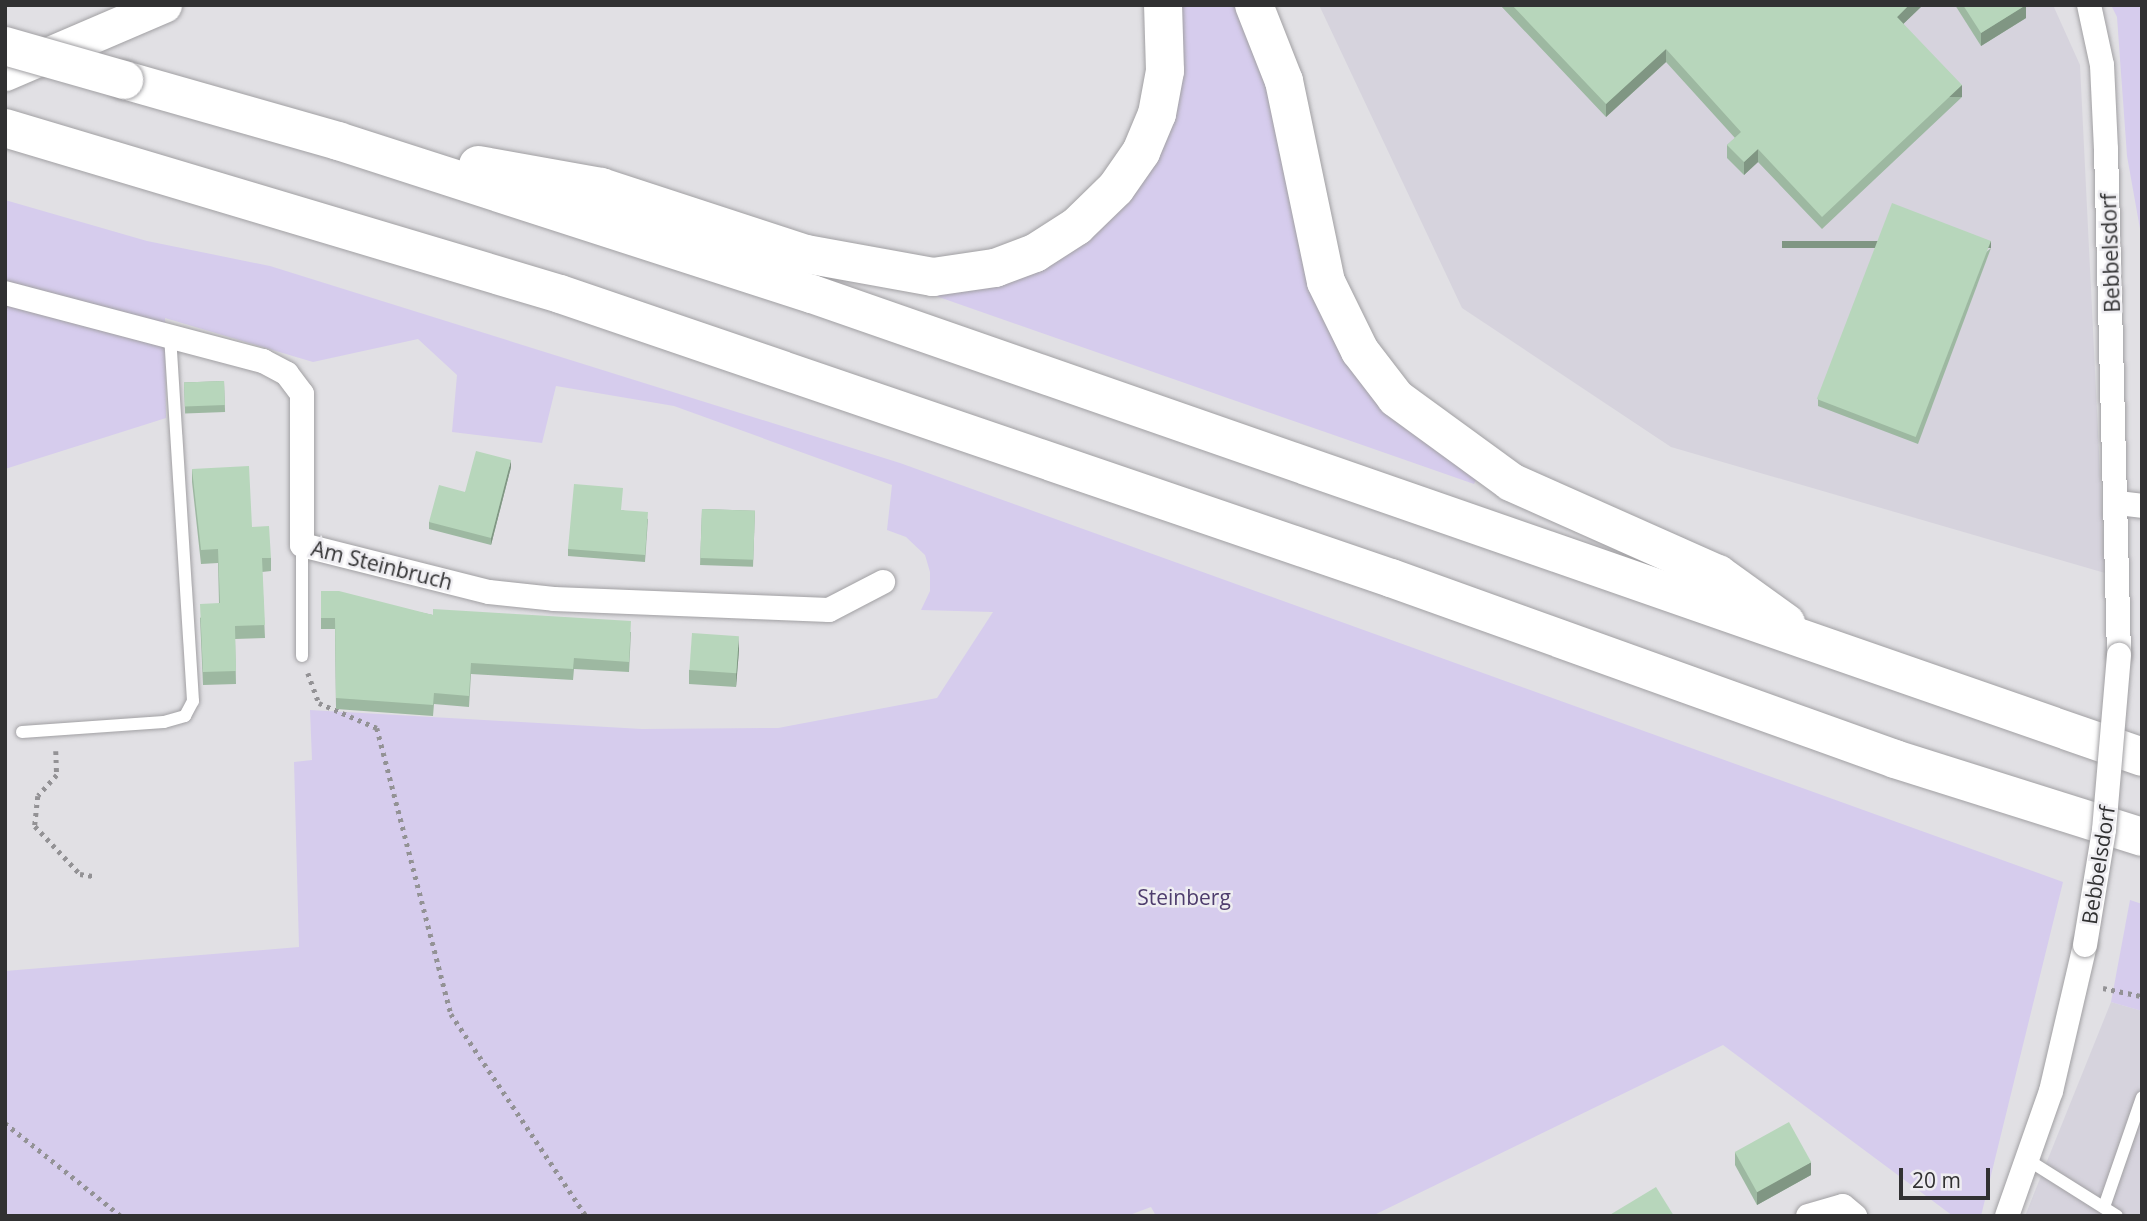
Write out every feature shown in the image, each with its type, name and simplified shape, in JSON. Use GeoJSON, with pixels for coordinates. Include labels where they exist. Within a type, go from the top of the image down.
{"type":"FeatureCollection","features":[{"type":"Feature","properties":{"kind":"highway"},"geometry":{"type":"LineString","coordinates":[[338,141],[601,187],[806,254],[933,277],[995,268],[1035,253],[1077,226],[1116,188],[1141,152],[1157,114],[1165,71],[1163,5]]}},
{"type":"Feature","properties":{"kind":"highway"},"geometry":{"type":"LineString","coordinates":[[1254,5],[1283,81],[1326,282],[1360,351],[1396,398],[1511,482],[1718,574],[1815,645]]}},
{"type":"Feature","properties":{"kind":"highway"},"geometry":{"type":"LineString","coordinates":[[5,46],[338,141],[813,294],[2142,757]]}},
{"type":"Feature","properties":{"kind":"highway"},"geometry":{"type":"LineString","coordinates":[[8,129],[560,294],[1391,578],[1895,759],[2142,837]]}},
{"type":"Feature","properties":{"kind":"main road"},"geometry":{"type":"LineString","coordinates":[[5,73],[164,5]]}},
{"type":"Feature","properties":{"kind":"street","name":"Bebbelsdorf"},"geometry":{"type":"LineString","coordinates":[[2007,1216],[2051,1091],[2085,945],[2104,830],[2130,505],[2102,65],[2089,5]]}},
{"type":"Feature","properties":{"kind":"street","name":"Am Steinbruch"},"geometry":{"type":"LineString","coordinates":[[5,293],[263,361],[287,374],[302,394],[302,545],[425,583],[554,599],[829,610],[883,582]]}},
{"type":"Feature","properties":{"kind":"street"},"geometry":{"type":"LineString","coordinates":[[1808,1216],[1843,1206],[1855,1216]]}},
{"type":"Feature","properties":{"kind":"lane"},"geometry":{"type":"LineString","coordinates":[[22,732],[164,722],[185,716],[193,701],[170,337]]}},
{"type":"Feature","properties":{"kind":"lane"},"geometry":{"type":"LineString","coordinates":[[302,545],[302,656]]}},
{"type":"Feature","properties":{"kind":"lane"},"geometry":{"type":"LineString","coordinates":[[2104,1207],[2142,1097]]}},
{"type":"Feature","properties":{"kind":"lane"},"geometry":{"type":"LineString","coordinates":[[2028,1160],[2117,1216]]}},
{"type":"Feature","properties":{"kind":"path"},"geometry":{"type":"LineString","coordinates":[[302,656],[319,703],[377,728],[451,1014],[586,1216]]}},
{"type":"Feature","properties":{"kind":"path"},"geometry":{"type":"LineString","coordinates":[[56,729],[57,775],[38,796],[35,825],[80,874],[93,876]]}},
{"type":"Feature","properties":{"kind":"path"},"geometry":{"type":"LineString","coordinates":[[2078,983],[2142,996]]}},
{"type":"Feature","properties":{"kind":"path"},"geometry":{"type":"LineString","coordinates":[[5,1123],[121,1216]]}},
{"type":"Feature","properties":{"kind":"shaded area"},"geometry":{"type":"Polygon","coordinates":[[[1319,5],[2053,5],[2080,65],[2105,573],[1671,447],[1462,308],[1319,5]]]}},
{"type":"Feature","properties":{"kind":"shaded area"},"geometry":{"type":"Polygon","coordinates":[[[2111,1002],[2142,1011],[2142,1216],[2025,1216],[2111,1002]]]}},
{"type":"Feature","properties":{"kind":"green space"},"geometry":{"type":"Polygon","coordinates":[[[1172,5],[1242,5],[1255,29],[1317,285],[1478,476],[1474,484],[933,295],[1121,197],[1172,5]]]}},
{"type":"Feature","properties":{"kind":"green space"},"geometry":{"type":"Polygon","coordinates":[[[2111,5],[2142,5],[2142,240],[2127,156],[2117,17],[2111,5]]]}},
{"type":"Feature","properties":{"kind":"green space","name":"Steinberg"},"geometry":{"type":"Polygon","coordinates":[[[5,200],[147,241],[270,266],[900,463],[2063,882],[1981,1216],[1953,1216],[1723,1045],[1372,1216],[1156,1216],[1151,1207],[1127,1216],[5,1216],[5,971],[299,947],[294,762],[312,760],[310,710],[642,729],[778,728],[937,698],[993,612],[921,610],[930,591],[930,572],[925,555],[906,537],[887,530],[892,485],[674,406],[556,386],[542,443],[452,432],[457,375],[418,339],[313,362],[165,318],[166,418],[5,469],[5,200]]]}},
{"type":"Feature","properties":{"kind":"green space"},"geometry":{"type":"Polygon","coordinates":[[[2130,900],[2142,904],[2142,1011],[2111,1002],[2130,900]]]}},
{"type":"Feature","properties":{"kind":"building"},"geometry":{"type":"Polygon","coordinates":[[[1512,5],[1909,5],[1897,17],[1962,85],[1822,217],[1758,149],[1744,162],[1727,145],[1741,132],[1666,49],[1606,104],[1512,5]]]}},
{"type":"Feature","properties":{"kind":"building"},"geometry":{"type":"Polygon","coordinates":[[[1963,5],[2026,5],[1981,33],[1963,5]]]}},
{"type":"Feature","properties":{"kind":"building"},"geometry":{"type":"Polygon","coordinates":[[[1892,203],[1991,241],[1916,437],[1817,399],[1892,203]]]}},
{"type":"Feature","properties":{"kind":"building"},"geometry":{"type":"Polygon","coordinates":[[[224,381],[225,405],[185,406],[184,382],[224,381]]]}},
{"type":"Feature","properties":{"kind":"building"},"geometry":{"type":"Polygon","coordinates":[[[476,451],[511,460],[491,538],[429,522],[439,485],[465,492],[476,451]]]}},
{"type":"Feature","properties":{"kind":"building"},"geometry":{"type":"Polygon","coordinates":[[[249,466],[252,527],[269,526],[271,558],[262,558],[265,625],[235,626],[236,671],[203,672],[200,604],[220,603],[218,549],[201,550],[192,469],[249,466]]]}},
{"type":"Feature","properties":{"kind":"building"},"geometry":{"type":"Polygon","coordinates":[[[574,484],[623,488],[621,510],[648,512],[645,555],[568,549],[574,484]]]}},
{"type":"Feature","properties":{"kind":"building"},"geometry":{"type":"Polygon","coordinates":[[[702,509],[755,511],[753,560],[700,558],[702,509]]]}},
{"type":"Feature","properties":{"kind":"building"},"geometry":{"type":"Polygon","coordinates":[[[321,591],[339,591],[433,615],[433,609],[631,621],[629,662],[574,658],[573,669],[471,663],[469,696],[434,693],[433,705],[336,698],[335,618],[321,618],[321,591]]]}},
{"type":"Feature","properties":{"kind":"building"},"geometry":{"type":"Polygon","coordinates":[[[692,633],[739,636],[736,673],[689,670],[692,633]]]}},
{"type":"Feature","properties":{"kind":"building"},"geometry":{"type":"Polygon","coordinates":[[[1789,1122],[1811,1162],[1757,1192],[1735,1152],[1789,1122]]]}},
{"type":"Feature","properties":{"kind":"building"},"geometry":{"type":"Polygon","coordinates":[[[1656,1187],[1674,1216],[1608,1216],[1656,1187]]]}}]}
